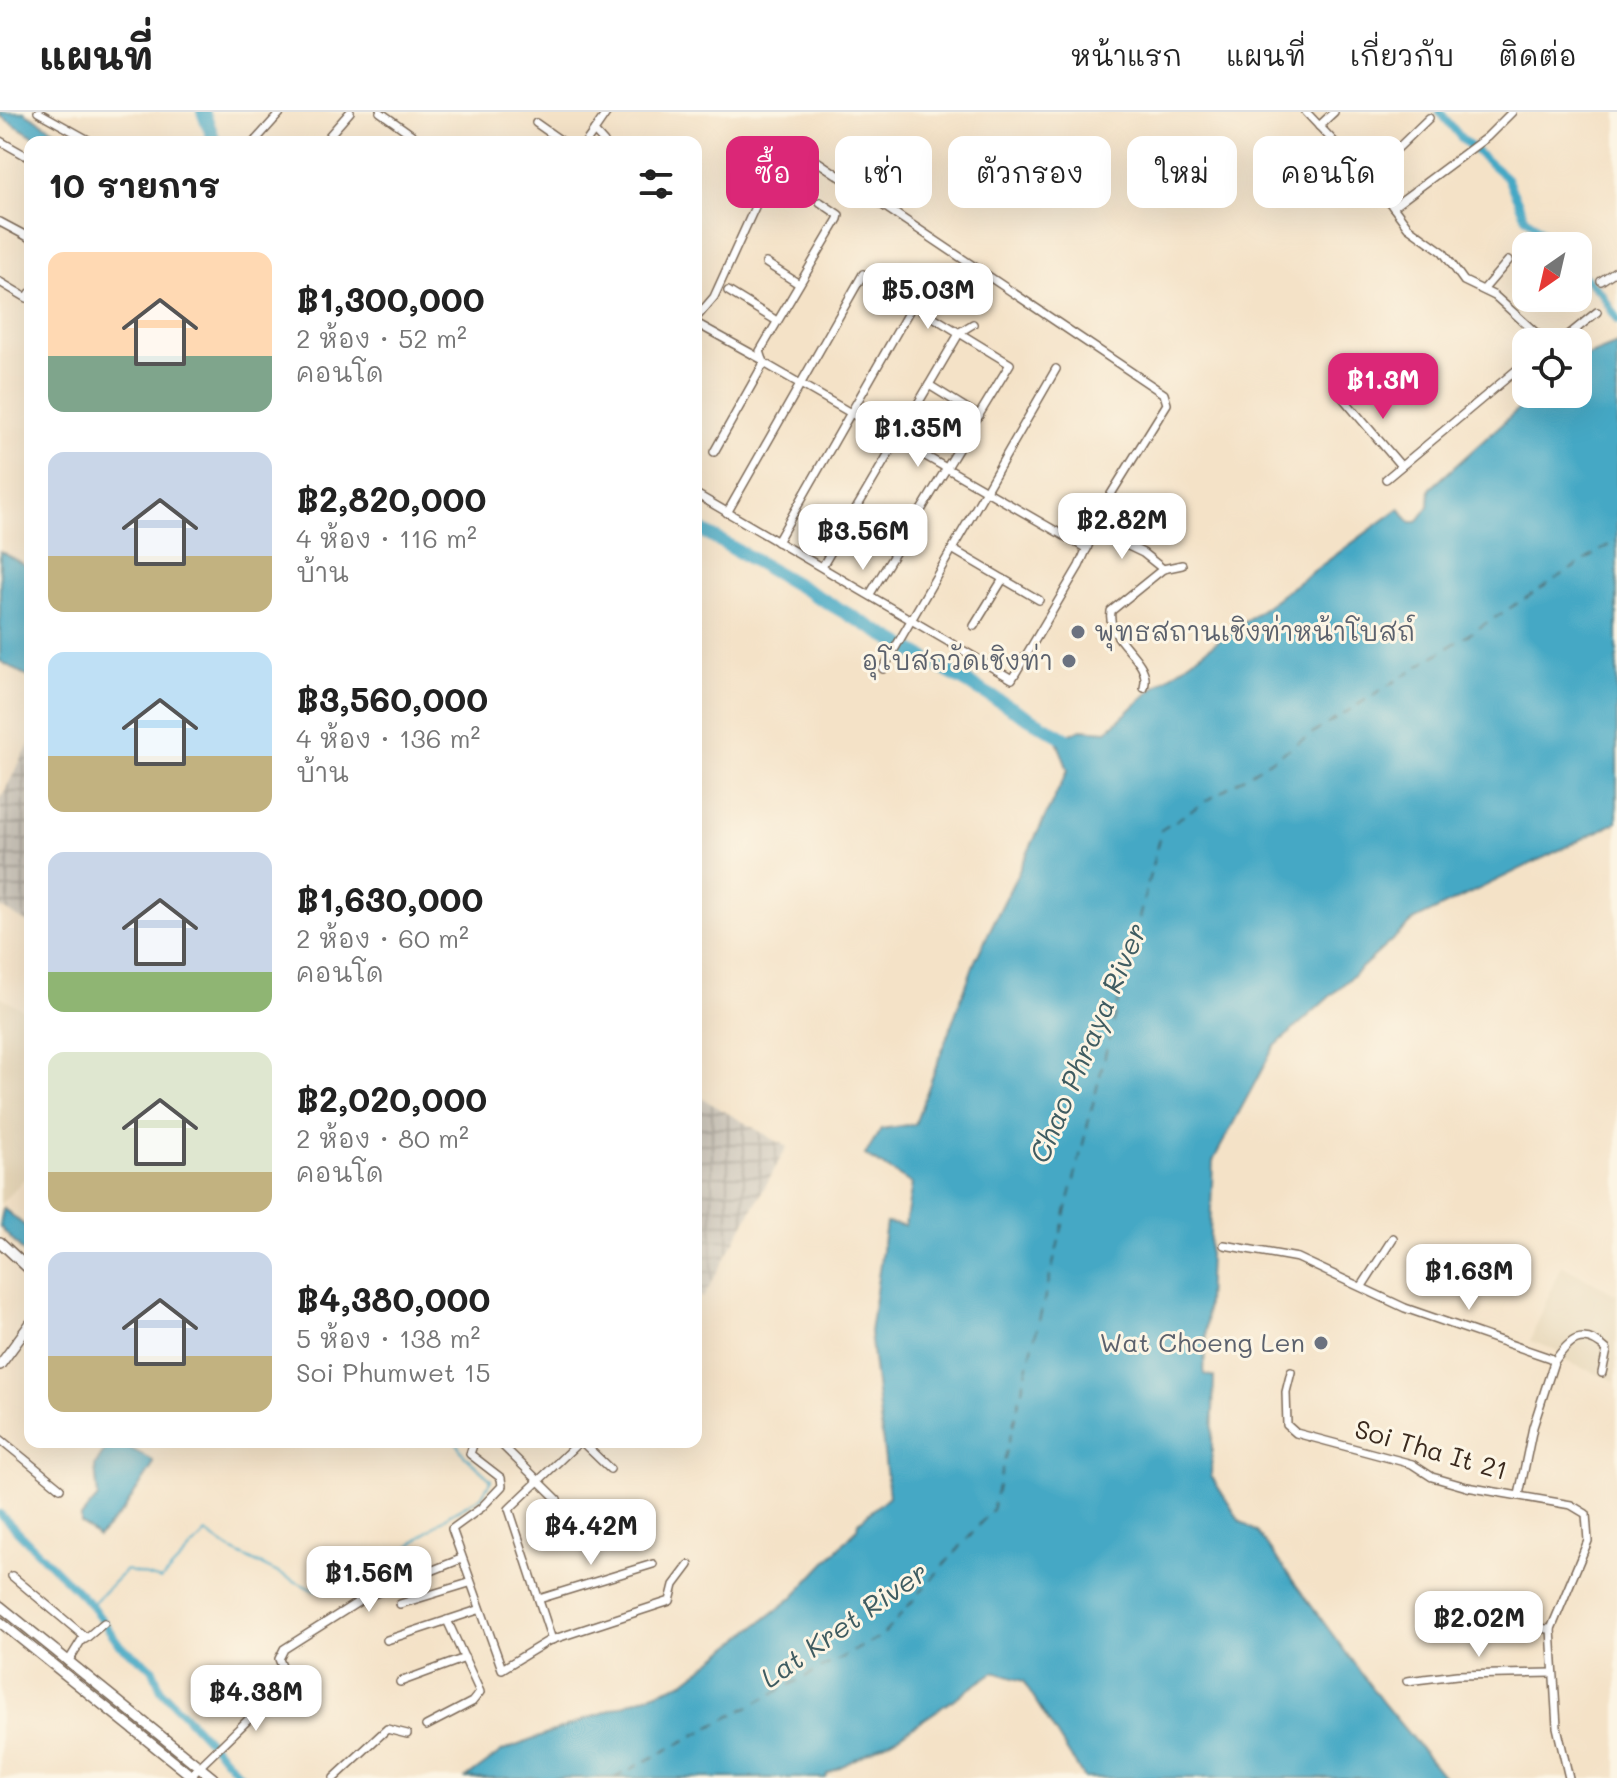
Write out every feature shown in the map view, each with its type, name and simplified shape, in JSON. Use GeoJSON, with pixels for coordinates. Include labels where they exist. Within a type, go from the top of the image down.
{"type":"FeatureCollection","features":[{"type":"Feature","properties":{"kind":"street"},"geometry":{"type":"LineString","coordinates":[[38,112],[81,136]]}},
{"type":"Feature","properties":{"kind":"street"},"geometry":{"type":"LineString","coordinates":[[259,136],[281,112]]}},
{"type":"Feature","properties":{"kind":"street"},"geometry":{"type":"LineString","coordinates":[[329,136],[350,112]]}},
{"type":"Feature","properties":{"kind":"street"},"geometry":{"type":"LineString","coordinates":[[590,136],[607,112]]}},
{"type":"Feature","properties":{"kind":"street"},"geometry":{"type":"LineString","coordinates":[[1306,112],[1328,136]]}},
{"type":"Feature","properties":{"kind":"street"},"geometry":{"type":"LineString","coordinates":[[1319,126],[1334,112]]}},
{"type":"Feature","properties":{"kind":"street"},"geometry":{"type":"LineString","coordinates":[[1404,198],[1512,112]]}},
{"type":"Feature","properties":{"kind":"street"},"geometry":{"type":"LineString","coordinates":[[384,114],[414,136]]}},
{"type":"Feature","properties":{"kind":"street"},"geometry":{"type":"LineString","coordinates":[[1404,142],[1429,118]]}},
{"type":"Feature","properties":{"kind":"street"},"geometry":{"type":"LineString","coordinates":[[536,123],[554,136]]}},
{"type":"Feature","properties":{"kind":"street"},"geometry":{"type":"LineString","coordinates":[[594,131],[599,136]]}},
{"type":"Feature","properties":{"kind":"street"},"geometry":{"type":"LineString","coordinates":[[0,141],[24,155]]}},
{"type":"Feature","properties":{"kind":"street"},"geometry":{"type":"LineString","coordinates":[[702,312],[714,297],[774,165],[784,151],[796,147],[1164,394],[1167,410],[1111,494],[1087,549],[1012,679],[913,618],[702,498]]}},
{"type":"Feature","properties":{"kind":"street"},"geometry":{"type":"LineString","coordinates":[[714,452],[763,361],[760,351],[839,217],[820,202]]}},
{"type":"Feature","properties":{"kind":"street"},"geometry":{"type":"LineString","coordinates":[[1394,208],[1408,227],[1443,252],[1464,281],[1484,289],[1530,328]]}},
{"type":"Feature","properties":{"kind":"street"},"geometry":{"type":"LineString","coordinates":[[0,222],[24,235]]}},
{"type":"Feature","properties":{"kind":"street"},"geometry":{"type":"LineString","coordinates":[[1484,289],[1508,261]]}},
{"type":"Feature","properties":{"kind":"street"},"geometry":{"type":"LineString","coordinates":[[766,263],[799,284]]}},
{"type":"Feature","properties":{"kind":"street"},"geometry":{"type":"LineString","coordinates":[[1601,281],[1617,270]]}},
{"type":"Feature","properties":{"kind":"street"},"geometry":{"type":"LineString","coordinates":[[727,513],[861,274],[1010,364],[870,594]]}},
{"type":"Feature","properties":{"kind":"street"},"geometry":{"type":"LineString","coordinates":[[0,282],[24,296]]}},
{"type":"Feature","properties":{"kind":"street"},"geometry":{"type":"LineString","coordinates":[[728,291],[777,321]]}},
{"type":"Feature","properties":{"kind":"street"},"geometry":{"type":"LineString","coordinates":[[777,542],[913,304]]}},
{"type":"Feature","properties":{"kind":"street"},"geometry":{"type":"LineString","coordinates":[[1577,328],[1597,312]]}},
{"type":"Feature","properties":{"kind":"street"},"geometry":{"type":"LineString","coordinates":[[702,324],[1087,549]]}},
{"type":"Feature","properties":{"kind":"street"},"geometry":{"type":"LineString","coordinates":[[822,567],[960,332],[973,324]]}},
{"type":"Feature","properties":{"kind":"street"},"geometry":{"type":"LineString","coordinates":[[883,669],[1056,369]]}},
{"type":"Feature","properties":{"kind":"street"},"geometry":{"type":"LineString","coordinates":[[1386,479],[1512,374]]}},
{"type":"Feature","properties":{"kind":"street"},"geometry":{"type":"LineString","coordinates":[[929,385],[979,416]]}},
{"type":"Feature","properties":{"kind":"street"},"geometry":{"type":"LineString","coordinates":[[1342,397],[1401,466]]}},
{"type":"Feature","properties":{"kind":"street"},"geometry":{"type":"LineString","coordinates":[[1095,530],[1143,553],[1163,569]]}},
{"type":"Feature","properties":{"kind":"street"},"geometry":{"type":"LineString","coordinates":[[952,549],[1039,600]]}},
{"type":"Feature","properties":{"kind":"street"},"geometry":{"type":"LineString","coordinates":[[1144,688],[1142,668],[1112,631],[1110,620],[1116,604],[1163,569],[1182,565]]}},
{"type":"Feature","properties":{"kind":"street"},"geometry":{"type":"LineString","coordinates":[[974,626],[1003,579]]}},
{"type":"Feature","properties":{"kind":"street"},"geometry":{"type":"LineString","coordinates":[[1362,1286],[1393,1238]]}},
{"type":"Feature","properties":{"kind":"street"},"geometry":{"type":"LineString","coordinates":[[0,1242],[24,1264]]}},
{"type":"Feature","properties":{"kind":"street"},"geometry":{"type":"LineString","coordinates":[[1224,1245],[1298,1258],[1405,1308],[1543,1354],[1554,1362]]}},
{"type":"Feature","properties":{"kind":"street"},"geometry":{"type":"LineString","coordinates":[[0,1365],[24,1332]]}},
{"type":"Feature","properties":{"kind":"street"},"geometry":{"type":"LineString","coordinates":[[1519,1495],[1534,1422],[1554,1362],[1570,1339],[1576,1337],[1598,1343],[1607,1350],[1602,1373]]}},
{"type":"Feature","properties":{"kind":"street","name":"Soi Tha It 21"},"geometry":{"type":"LineString","coordinates":[[1291,1372],[1286,1392],[1290,1430],[1412,1464],[1440,1479],[1571,1505],[1582,1510],[1588,1520],[1585,1551],[1557,1607],[1551,1629],[1557,1727],[1569,1778]]}},
{"type":"Feature","properties":{"kind":"street"},"geometry":{"type":"LineString","coordinates":[[0,1439],[60,1488]]}},
{"type":"Feature","properties":{"kind":"street"},"geometry":{"type":"LineString","coordinates":[[472,1448],[470,1454],[503,1482],[481,1508],[453,1526],[478,1610],[502,1669],[499,1679]]}},
{"type":"Feature","properties":{"kind":"street"},"geometry":{"type":"LineString","coordinates":[[505,1448],[557,1499]]}},
{"type":"Feature","properties":{"kind":"street"},"geometry":{"type":"LineString","coordinates":[[552,1640],[509,1509],[574,1448]]}},
{"type":"Feature","properties":{"kind":"street"},"geometry":{"type":"LineString","coordinates":[[587,1448],[610,1469]]}},
{"type":"Feature","properties":{"kind":"street"},"geometry":{"type":"LineString","coordinates":[[0,1622],[193,1777],[199,1767],[282,1687],[287,1679],[279,1659],[284,1649],[366,1597],[461,1559]]}},
{"type":"Feature","properties":{"kind":"street"},"geometry":{"type":"LineString","coordinates":[[539,1599],[653,1564]]}},
{"type":"Feature","properties":{"kind":"street"},"geometry":{"type":"LineString","coordinates":[[502,1669],[552,1640],[670,1601],[674,1585],[689,1565]]}},
{"type":"Feature","properties":{"kind":"street"},"geometry":{"type":"LineString","coordinates":[[12,1576],[85,1639]]}},
{"type":"Feature","properties":{"kind":"street"},"geometry":{"type":"LineString","coordinates":[[400,1604],[469,1583]]}},
{"type":"Feature","properties":{"kind":"street"},"geometry":{"type":"LineString","coordinates":[[0,1606],[213,1778]]}},
{"type":"Feature","properties":{"kind":"street"},"geometry":{"type":"LineString","coordinates":[[387,1640],[478,1610]]}},
{"type":"Feature","properties":{"kind":"street"},"geometry":{"type":"LineString","coordinates":[[426,1726],[472,1702],[480,1692],[447,1620]]}},
{"type":"Feature","properties":{"kind":"street"},"geometry":{"type":"LineString","coordinates":[[68,1662],[85,1639],[104,1623]]}},
{"type":"Feature","properties":{"kind":"street"},"geometry":{"type":"LineString","coordinates":[[1475,1626],[1551,1629]]}},
{"type":"Feature","properties":{"kind":"street"},"geometry":{"type":"LineString","coordinates":[[400,1682],[465,1658]]}},
{"type":"Feature","properties":{"kind":"street"},"geometry":{"type":"LineString","coordinates":[[1407,1681],[1457,1675],[1553,1673]]}},
{"type":"Feature","properties":{"kind":"street"},"geometry":{"type":"LineString","coordinates":[[334,1778],[387,1729],[407,1734]]}},
{"type":"Feature","properties":{"kind":"shaded area"},"geometry":{"type":"Polygon","coordinates":[[[24,754],[24,921],[0,907],[0,800],[24,754]]]}},
{"type":"Feature","properties":{"kind":"shaded area"},"geometry":{"type":"Polygon","coordinates":[[[0,996],[24,1010],[24,1179],[0,1204],[0,996]]]}},
{"type":"Feature","properties":{"kind":"shaded area"},"geometry":{"type":"Polygon","coordinates":[[[702,1098],[787,1147],[702,1297],[702,1098]]]}},
{"type":"Feature","properties":{"kind":"shaded area"},"geometry":{"type":"Polygon","coordinates":[[[1561,1265],[1617,1295],[1615,1381],[1560,1359],[1559,1351],[1530,1341],[1561,1265]]]}},
{"type":"Feature","properties":{"kind":"water"},"geometry":{"type":"Polygon","coordinates":[[[0,112],[24,112],[64,136],[33,136],[0,116],[0,112]]]}},
{"type":"Feature","properties":{"kind":"water"},"geometry":{"type":"Polygon","coordinates":[[[1617,344],[1617,822],[1413,921],[1274,1047],[1213,1161],[1204,1374],[1214,1377],[1211,1476],[1240,1521],[1257,1532],[1383,1703],[1445,1778],[1084,1778],[1023,1681],[994,1672],[901,1735],[827,1774],[826,1778],[466,1778],[503,1751],[684,1682],[792,1598],[858,1528],[859,1522],[889,1496],[870,1332],[886,1223],[905,1226],[912,1184],[865,1155],[881,1129],[915,1124],[975,961],[1068,770],[1057,741],[1081,729],[1107,731],[1154,688],[1400,508],[1410,522],[1417,522],[1429,506],[1430,489],[1520,408],[1592,408],[1592,354],[1617,344]]]}},
{"type":"Feature","properties":{"kind":"water"},"geometry":{"type":"Polygon","coordinates":[[[0,551],[24,565],[24,675],[0,661],[0,551]]]}},
{"type":"Feature","properties":{"kind":"water"},"geometry":{"type":"Polygon","coordinates":[[[3,1208],[24,1225],[24,1253],[0,1227],[3,1208]]]}},
{"type":"Feature","properties":{"kind":"water"},"geometry":{"type":"Polygon","coordinates":[[[106,1448],[130,1448],[153,1461],[123,1511],[98,1537],[81,1523],[81,1517],[98,1497],[95,1466],[106,1448]]]}},
{"type":"Feature","properties":{"kind":"waterway"},"geometry":{"type":"LineString","coordinates":[[203,112],[213,136]]}},
{"type":"Feature","properties":{"kind":"waterway"},"geometry":{"type":"LineString","coordinates":[[1440,112],[1462,139],[1507,178],[1525,217],[1543,232]]}},
{"type":"Feature","properties":{"kind":"waterway"},"geometry":{"type":"LineString","coordinates":[[1592,284],[1602,294],[1617,320]]}},
{"type":"Feature","properties":{"kind":"waterway"},"geometry":{"type":"LineString","coordinates":[[702,530],[1078,746]]}},
{"type":"Feature","properties":{"kind":"waterway"},"geometry":{"type":"LineString","coordinates":[[91,1605],[126,1570],[161,1580],[206,1533],[229,1549],[315,1591],[397,1556],[450,1514],[481,1497],[491,1480],[460,1448]]}},
{"type":"Feature","properties":{"kind":"waterway"},"geometry":{"type":"LineString","coordinates":[[0,1514],[91,1605],[120,1645],[152,1668],[161,1690],[243,1778]]}},
{"type":"Feature","properties":{"kind":"ferry route"},"geometry":{"type":"LineString","coordinates":[[614,1778],[882,1636],[992,1510],[1161,830],[1617,540]]}},
{"type":"Feature","properties":{"kind":"place","name":"พุทธสถานเชิงท่าหน้าโบสถ์"},"geometry":{"type":"Point","coordinates":[1078,632]}},
{"type":"Feature","properties":{"kind":"place","name":"อุโบสถวัดเชิงท่า"},"geometry":{"type":"Point","coordinates":[1069,661]}},
{"type":"Feature","properties":{"kind":"place","name":"Wat Choeng Len"},"geometry":{"type":"Point","coordinates":[1321,1343]}},
{"type":"Feature","properties":{"kind":"water label","name":"Chao Phraya River"},"geometry":{"type":"Point","coordinates":[1088,1043]}},
{"type":"Feature","properties":{"kind":"water label","name":"Lat Kret River"},"geometry":{"type":"Point","coordinates":[844,1625]}}]}
